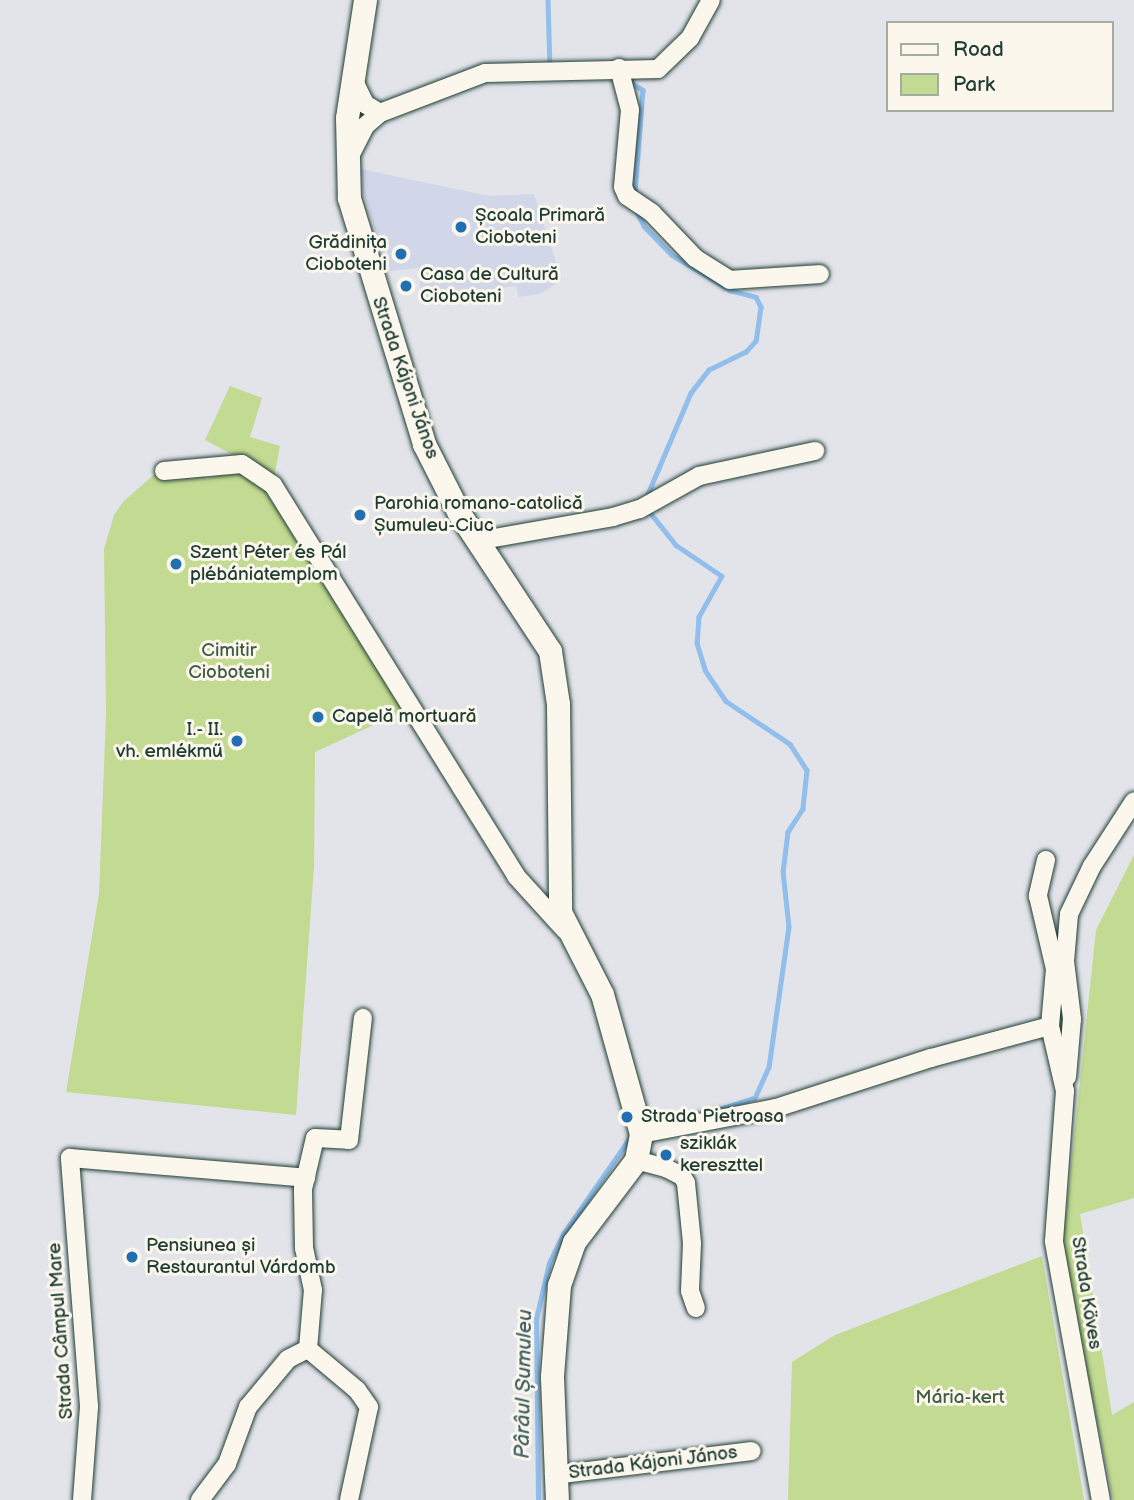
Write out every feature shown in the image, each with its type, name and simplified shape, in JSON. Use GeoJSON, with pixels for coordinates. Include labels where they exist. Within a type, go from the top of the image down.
{"type":"FeatureCollection","features":[{"type":"Feature","properties":{"kind":"street","name":"Strada Kájoni János"},"geometry":{"type":"LineString","coordinates":[[366,0],[352,77],[345,169],[352,208],[406,393],[437,470],[477,541],[550,650],[558,704],[557,891],[570,935],[602,994],[639,1129],[636,1160],[574,1242],[559,1286],[552,1377],[557,1500]]}},
{"type":"Feature","properties":{"kind":"street"},"geometry":{"type":"LineString","coordinates":[[345,169],[361,132],[380,113],[463,80],[485,73],[537,69],[621,75],[650,71],[668,63],[690,38],[711,0]]}},
{"type":"Feature","properties":{"kind":"street"},"geometry":{"type":"LineString","coordinates":[[621,75],[630,117],[623,187],[682,248],[730,280],[820,274]]}},
{"type":"Feature","properties":{"kind":"street"},"geometry":{"type":"LineString","coordinates":[[352,77],[365,104],[380,113]]}},
{"type":"Feature","properties":{"kind":"street"},"geometry":{"type":"LineString","coordinates":[[477,541],[640,509],[698,476],[815,451]]}},
{"type":"Feature","properties":{"kind":"street","name":"Strada Kájoni János"},"geometry":{"type":"LineString","coordinates":[[164,471],[242,464],[273,485],[516,876],[570,935]]}},
{"type":"Feature","properties":{"kind":"street","name":"Strada Köves"},"geometry":{"type":"LineString","coordinates":[[1101,1500],[1054,1242],[1072,1019],[1065,961],[1071,930],[1069,914],[1077,894],[1134,801]]}},
{"type":"Feature","properties":{"kind":"street","name":"Strada Köves"},"geometry":{"type":"LineString","coordinates":[[1046,860],[1038,897],[1055,969],[1050,1026],[1065,1091]]}},
{"type":"Feature","properties":{"kind":"street"},"geometry":{"type":"LineString","coordinates":[[1048,934],[1071,930]]}},
{"type":"Feature","properties":{"kind":"street"},"geometry":{"type":"LineString","coordinates":[[308,1349],[313,1290],[304,1248],[306,1178],[315,1138],[349,1140],[363,1018]]}},
{"type":"Feature","properties":{"kind":"street"},"geometry":{"type":"LineString","coordinates":[[639,1129],[789,1105],[931,1058],[1050,1026]]}},
{"type":"Feature","properties":{"kind":"street","name":"Strada Câmpul Mare"},"geometry":{"type":"LineString","coordinates":[[82,1500],[89,1406],[69,1158],[306,1178]]}},
{"type":"Feature","properties":{"kind":"street"},"geometry":{"type":"LineString","coordinates":[[636,1160],[674,1172],[686,1183],[692,1243],[690,1291],[696,1308]]}},
{"type":"Feature","properties":{"kind":"street"},"geometry":{"type":"LineString","coordinates":[[200,1500],[227,1464],[248,1407],[288,1359],[308,1349]]}},
{"type":"Feature","properties":{"kind":"street"},"geometry":{"type":"LineString","coordinates":[[308,1349],[357,1390],[369,1407],[349,1500]]}},
{"type":"Feature","properties":{"kind":"street","name":"Strada Kájoni János"},"geometry":{"type":"LineString","coordinates":[[554,1475],[752,1451]]}},
{"type":"Feature","properties":{"kind":"shaded area","name":"Școala Primară Cioboteni"},"geometry":{"type":"Polygon","coordinates":[[[356,168],[489,196],[534,194],[562,280],[540,294],[519,297],[516,286],[421,298],[418,268],[390,271],[386,243],[380,247],[356,168]]]}},
{"type":"Feature","properties":{"kind":"green space"},"geometry":{"type":"Polygon","coordinates":[[[230,386],[262,398],[250,437],[280,446],[274,477],[205,440],[230,386]]]}},
{"type":"Feature","properties":{"kind":"green space","name":"Cimitir Cioboteni"},"geometry":{"type":"Polygon","coordinates":[[[196,459],[207,479],[216,475],[211,461],[244,474],[273,497],[404,711],[315,752],[314,867],[296,1115],[66,1092],[99,894],[106,715],[104,549],[114,515],[124,501],[157,472],[196,459]]]}},
{"type":"Feature","properties":{"kind":"green space"},"geometry":{"type":"Polygon","coordinates":[[[1134,855],[1134,1198],[1080,1214],[1112,1415],[1134,1402],[1134,1500],[1113,1500],[1062,1250],[1096,930],[1134,855]]]}},
{"type":"Feature","properties":{"kind":"green space","name":"Mária-kert"},"geometry":{"type":"Polygon","coordinates":[[[1042,1256],[1084,1500],[788,1500],[792,1362],[835,1335],[1042,1256]]]}},
{"type":"Feature","properties":{"kind":"waterway","name":"Pârâul Șumuleu"},"geometry":{"type":"LineString","coordinates":[[548,0],[550,66]]}},
{"type":"Feature","properties":{"kind":"waterway","name":"Pârâul Șumuleu"},"geometry":{"type":"LineString","coordinates":[[627,80],[643,90],[635,194]]}},
{"type":"Feature","properties":{"kind":"waterway","name":"Pârâul Șumuleu"},"geometry":{"type":"LineString","coordinates":[[636,210],[644,226],[672,255],[730,290],[756,297],[761,307],[756,341],[746,352],[709,370],[691,393],[646,499]]}},
{"type":"Feature","properties":{"kind":"waterway","name":"Pârâul Șumuleu"},"geometry":{"type":"LineString","coordinates":[[649,511],[676,545],[722,576],[699,617],[697,643],[705,670],[726,701],[790,744],[807,770],[803,809],[788,832],[783,871],[789,927],[769,1067],[755,1098],[715,1111]]}},
{"type":"Feature","properties":{"kind":"waterway","name":"Pârâul Șumuleu"},"geometry":{"type":"LineString","coordinates":[[647,1125],[679,1118]]}},
{"type":"Feature","properties":{"kind":"waterway","name":"Pârâul Șumuleu"},"geometry":{"type":"LineString","coordinates":[[538,1500],[536,1319],[549,1263],[563,1234],[631,1136]]}},
{"type":"Feature","properties":{"kind":"place","name":"Școala Primară Cioboteni"},"geometry":{"type":"Point","coordinates":[461,227]}},
{"type":"Feature","properties":{"kind":"place","name":"Grădinița Cioboteni"},"geometry":{"type":"Point","coordinates":[401,254]}},
{"type":"Feature","properties":{"kind":"place","name":"Casa de Cultură Cioboteni"},"geometry":{"type":"Point","coordinates":[406,286]}},
{"type":"Feature","properties":{"kind":"place","name":"Parohia romano-catolică Șumuleu-Ciuc"},"geometry":{"type":"Point","coordinates":[360,515]}},
{"type":"Feature","properties":{"kind":"place","name":"Szent Péter és Pál plébániatemplom"},"geometry":{"type":"Point","coordinates":[176,564]}},
{"type":"Feature","properties":{"kind":"place","name":"Capelă mortuară"},"geometry":{"type":"Point","coordinates":[318,717]}},
{"type":"Feature","properties":{"kind":"place","name":"I.- II. vh. emlékmű"},"geometry":{"type":"Point","coordinates":[237,741]}},
{"type":"Feature","properties":{"kind":"place","name":"Strada Pietroasa"},"geometry":{"type":"Point","coordinates":[627,1117]}},
{"type":"Feature","properties":{"kind":"place","name":"sziklák kereszttel"},"geometry":{"type":"Point","coordinates":[666,1155]}},
{"type":"Feature","properties":{"kind":"place","name":"Pensiunea și Restaurantul Várdomb"},"geometry":{"type":"Point","coordinates":[132,1257]}}]}
